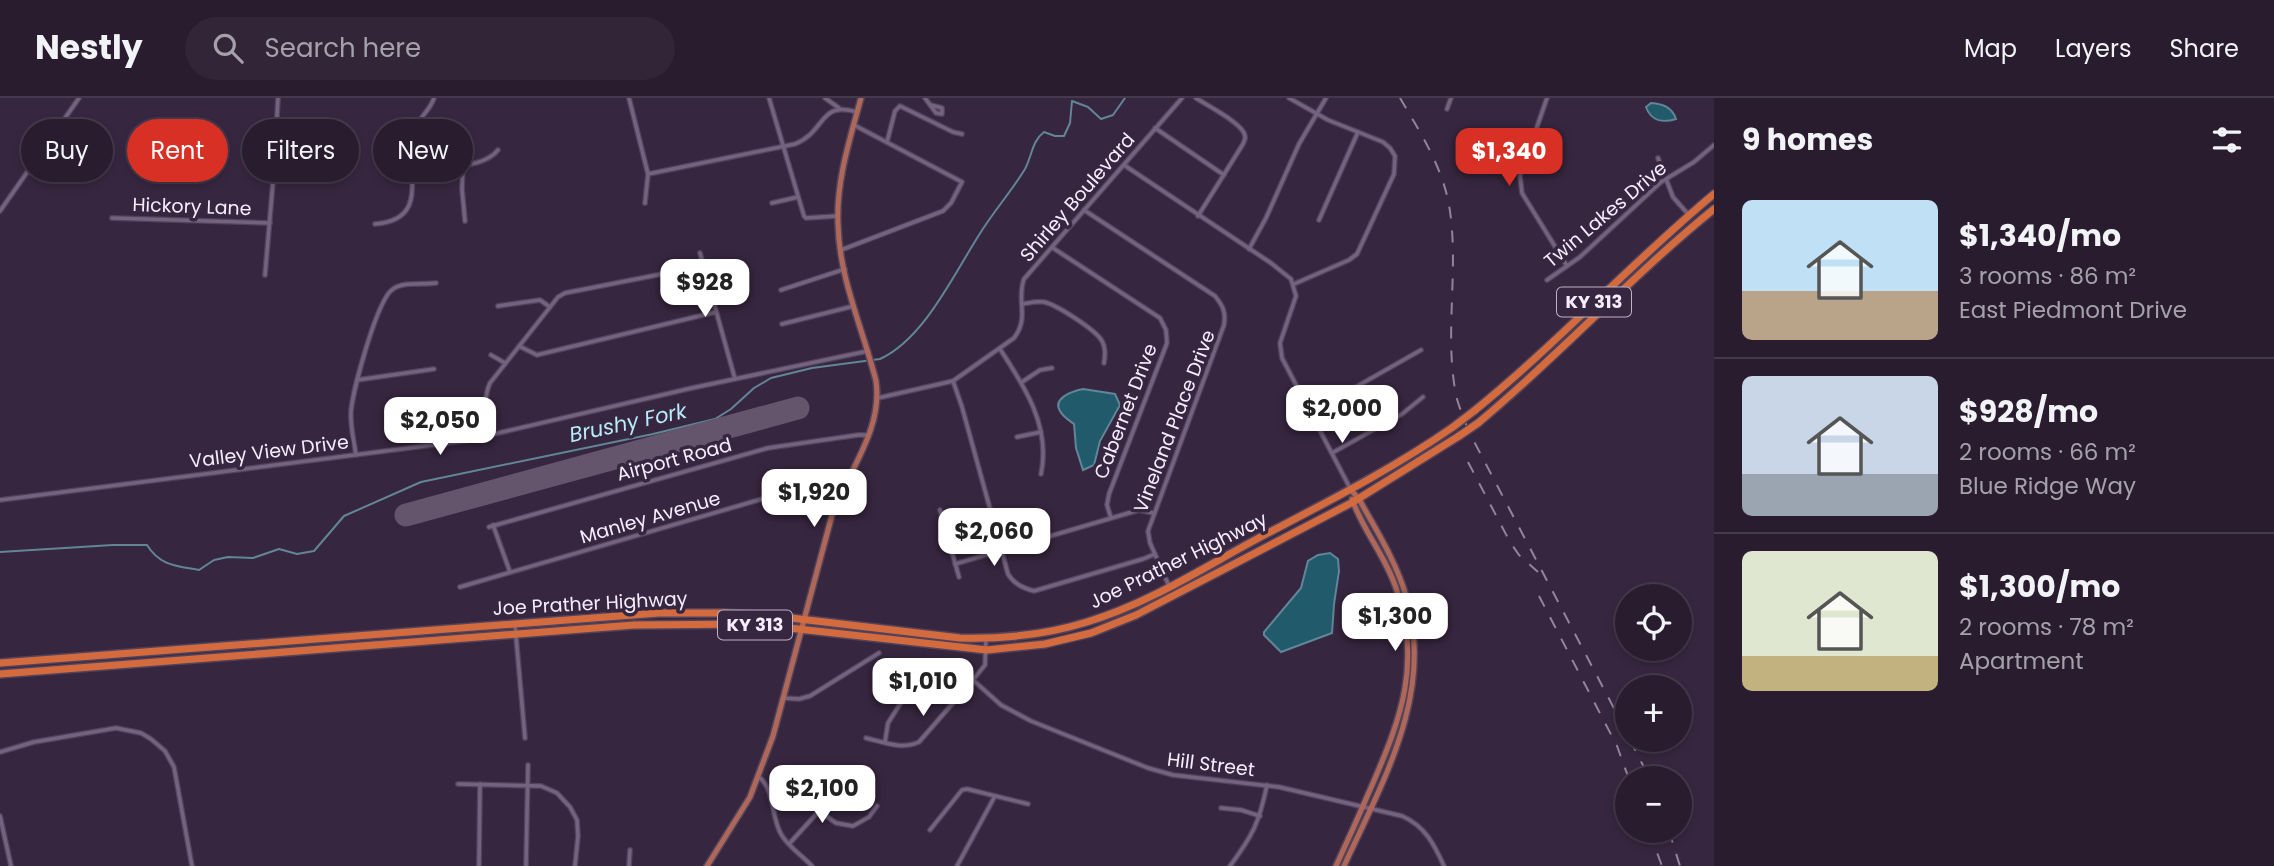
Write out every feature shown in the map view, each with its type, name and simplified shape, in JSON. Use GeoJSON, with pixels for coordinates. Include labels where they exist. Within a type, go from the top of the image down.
{"type":"FeatureCollection","features":[{"type":"Feature","properties":{"kind":"highway","name":"Joe Prather Highway"},"geometry":{"type":"LineString","coordinates":[[0,663],[689,612],[804,619],[986,639],[1030,635],[1076,626],[1123,609],[1351,490],[1453,427],[1532,362],[1635,263],[1714,194]]}},
{"type":"Feature","properties":{"kind":"highway","name":"Joe Prather Highway"},"geometry":{"type":"LineString","coordinates":[[0,674],[634,625],[753,624],[987,650],[1045,644],[1136,615],[1356,501],[1459,436],[1538,372],[1649,265],[1714,208]]}},
{"type":"Feature","properties":{"kind":"main road"},"geometry":{"type":"LineString","coordinates":[[708,866],[759,777],[832,515],[875,416],[877,398],[872,366],[840,250],[838,216],[842,175],[861,98]]}},
{"type":"Feature","properties":{"kind":"main road"},"geometry":{"type":"LineString","coordinates":[[1344,866],[1401,714],[1408,654],[1404,615],[1397,589],[1351,490]]}},
{"type":"Feature","properties":{"kind":"main road"},"geometry":{"type":"LineString","coordinates":[[1336,866],[1367,806]]}},
{"type":"Feature","properties":{"kind":"street"},"geometry":{"type":"LineString","coordinates":[[0,211],[79,98]]}},
{"type":"Feature","properties":{"kind":"street"},"geometry":{"type":"LineString","coordinates":[[265,275],[278,98]]}},
{"type":"Feature","properties":{"kind":"street"},"geometry":{"type":"LineString","coordinates":[[422,119],[434,98]]}},
{"type":"Feature","properties":{"kind":"street"},"geometry":{"type":"LineString","coordinates":[[629,98],[648,174],[645,203]]}},
{"type":"Feature","properties":{"kind":"street"},"geometry":{"type":"LineString","coordinates":[[769,98],[806,218],[838,216]]}},
{"type":"Feature","properties":{"kind":"street"},"geometry":{"type":"LineString","coordinates":[[825,98],[839,108],[857,112]]}},
{"type":"Feature","properties":{"kind":"street"},"geometry":{"type":"LineString","coordinates":[[925,98],[931,105]]}},
{"type":"Feature","properties":{"kind":"street","name":"Shirley Boulevard"},"geometry":{"type":"LineString","coordinates":[[877,398],[953,381],[1014,338],[1020,330],[1023,317],[1021,288],[1024,279],[1182,98]]}},
{"type":"Feature","properties":{"kind":"street"},"geometry":{"type":"LineString","coordinates":[[1196,98],[1237,126],[1245,135],[1243,144],[1198,216]]}},
{"type":"Feature","properties":{"kind":"street"},"geometry":{"type":"LineString","coordinates":[[1289,98],[1328,120],[1383,142],[1390,148],[1395,162],[1394,174],[1357,254],[1294,284]]}},
{"type":"Feature","properties":{"kind":"street"},"geometry":{"type":"LineString","coordinates":[[1248,249],[1263,225],[1300,145],[1326,98]]}},
{"type":"Feature","properties":{"kind":"street"},"geometry":{"type":"LineString","coordinates":[[1447,110],[1451,98]]}},
{"type":"Feature","properties":{"kind":"street"},"geometry":{"type":"LineString","coordinates":[[1546,98],[1520,176],[1522,193],[1567,267]]}},
{"type":"Feature","properties":{"kind":"street"},"geometry":{"type":"LineString","coordinates":[[887,142],[894,114],[900,106],[962,134]]}},
{"type":"Feature","properties":{"kind":"street"},"geometry":{"type":"LineString","coordinates":[[648,174],[804,141],[829,114],[839,108]]}},
{"type":"Feature","properties":{"kind":"street"},"geometry":{"type":"LineString","coordinates":[[840,250],[943,211],[949,206],[962,182],[854,125]]}},
{"type":"Feature","properties":{"kind":"street"},"geometry":{"type":"LineString","coordinates":[[1155,128],[1224,175]]}},
{"type":"Feature","properties":{"kind":"street"},"geometry":{"type":"LineString","coordinates":[[1319,220],[1357,132]]}},
{"type":"Feature","properties":{"kind":"street","name":"Twin Lakes Drive"},"geometry":{"type":"LineString","coordinates":[[1547,281],[1580,257],[1667,178],[1714,145]]}},
{"type":"Feature","properties":{"kind":"street"},"geometry":{"type":"LineString","coordinates":[[473,163],[495,155],[498,150]]}},
{"type":"Feature","properties":{"kind":"street"},"geometry":{"type":"LineString","coordinates":[[1658,158],[1673,197],[1689,215]]}},
{"type":"Feature","properties":{"kind":"street"},"geometry":{"type":"LineString","coordinates":[[1124,165],[1286,274],[1294,284],[1295,302],[1280,343],[1280,351],[1293,383],[1351,490]]}},
{"type":"Feature","properties":{"kind":"street"},"geometry":{"type":"LineString","coordinates":[[375,225],[393,222],[407,211],[411,201],[412,182]]}},
{"type":"Feature","properties":{"kind":"street"},"geometry":{"type":"LineString","coordinates":[[463,182],[465,221]]}},
{"type":"Feature","properties":{"kind":"street"},"geometry":{"type":"LineString","coordinates":[[772,204],[798,197]]}},
{"type":"Feature","properties":{"kind":"street","name":"Vineland Place Drive"},"geometry":{"type":"LineString","coordinates":[[1084,210],[1215,296],[1223,306],[1226,316],[1148,531],[1169,586]]}},
{"type":"Feature","properties":{"kind":"street","name":"Hickory Lane"},"geometry":{"type":"LineString","coordinates":[[112,218],[270,223]]}},
{"type":"Feature","properties":{"kind":"street","name":"Cabernet Drive"},"geometry":{"type":"LineString","coordinates":[[1052,247],[1160,318],[1166,330],[1167,343],[1109,494],[1107,505],[1111,518]]}},
{"type":"Feature","properties":{"kind":"street"},"geometry":{"type":"LineString","coordinates":[[700,253],[734,379]]}},
{"type":"Feature","properties":{"kind":"street"},"geometry":{"type":"LineString","coordinates":[[492,435],[485,394],[505,363],[558,297],[565,293],[703,266]]}},
{"type":"Feature","properties":{"kind":"street"},"geometry":{"type":"LineString","coordinates":[[781,290],[845,269]]}},
{"type":"Feature","properties":{"kind":"street"},"geometry":{"type":"LineString","coordinates":[[356,455],[351,412],[357,380],[376,320],[388,293],[400,285],[436,284]]}},
{"type":"Feature","properties":{"kind":"street"},"geometry":{"type":"LineString","coordinates":[[498,306],[540,300],[550,307]]}},
{"type":"Feature","properties":{"kind":"street"},"geometry":{"type":"LineString","coordinates":[[1022,304],[1036,301],[1054,305],[1097,334],[1104,343],[1104,363]]}},
{"type":"Feature","properties":{"kind":"street"},"geometry":{"type":"LineString","coordinates":[[782,324],[855,306]]}},
{"type":"Feature","properties":{"kind":"street"},"geometry":{"type":"LineString","coordinates":[[519,346],[537,355],[716,312]]}},
{"type":"Feature","properties":{"kind":"street"},"geometry":{"type":"LineString","coordinates":[[1000,349],[1032,400],[1045,457],[1041,474]]}},
{"type":"Feature","properties":{"kind":"street"},"geometry":{"type":"LineString","coordinates":[[1310,413],[1421,350]]}},
{"type":"Feature","properties":{"kind":"street","name":"Valley View Drive"},"geometry":{"type":"LineString","coordinates":[[0,499],[456,442],[734,379],[869,354]]}},
{"type":"Feature","properties":{"kind":"street"},"geometry":{"type":"LineString","coordinates":[[491,355],[505,363]]}},
{"type":"Feature","properties":{"kind":"street"},"geometry":{"type":"LineString","coordinates":[[1022,382],[1040,370],[1052,368]]}},
{"type":"Feature","properties":{"kind":"street"},"geometry":{"type":"LineString","coordinates":[[357,380],[434,369]]}},
{"type":"Feature","properties":{"kind":"street"},"geometry":{"type":"LineString","coordinates":[[953,381],[1012,580],[1034,591],[1155,554]]}},
{"type":"Feature","properties":{"kind":"street"},"geometry":{"type":"LineString","coordinates":[[1332,453],[1402,414],[1423,397]]}},
{"type":"Feature","properties":{"kind":"street"},"geometry":{"type":"LineString","coordinates":[[1017,438],[1041,432]]}},
{"type":"Feature","properties":{"kind":"street","name":"Airport Road"},"geometry":{"type":"LineString","coordinates":[[510,572],[491,526],[768,448],[869,435]]}},
{"type":"Feature","properties":{"kind":"street","name":"Manley Avenue"},"geometry":{"type":"LineString","coordinates":[[460,587],[834,478],[848,477]]}},
{"type":"Feature","properties":{"kind":"street"},"geometry":{"type":"LineString","coordinates":[[940,510],[959,577]]}},
{"type":"Feature","properties":{"kind":"street"},"geometry":{"type":"LineString","coordinates":[[955,564],[1139,510],[1153,513]]}},
{"type":"Feature","properties":{"kind":"street"},"geometry":{"type":"LineString","coordinates":[[515,623],[525,738]]}},
{"type":"Feature","properties":{"kind":"street"},"geometry":{"type":"LineString","coordinates":[[866,738],[910,746],[919,742],[985,665],[986,639]]}},
{"type":"Feature","properties":{"kind":"street"},"geometry":{"type":"LineString","coordinates":[[783,698],[799,699],[810,696],[879,653]]}},
{"type":"Feature","properties":{"kind":"street","name":"Hill Street"},"geometry":{"type":"LineString","coordinates":[[958,664],[995,701],[1031,721],[1148,768],[1173,775],[1267,785],[1402,816],[1420,827],[1434,845],[1444,866]]}},
{"type":"Feature","properties":{"kind":"street"},"geometry":{"type":"LineString","coordinates":[[885,742],[888,723],[916,679]]}},
{"type":"Feature","properties":{"kind":"street"},"geometry":{"type":"LineString","coordinates":[[0,752],[34,742],[117,728],[141,733],[165,751],[174,767],[192,866]]}},
{"type":"Feature","properties":{"kind":"street"},"geometry":{"type":"LineString","coordinates":[[526,866],[528,765]]}},
{"type":"Feature","properties":{"kind":"street"},"geometry":{"type":"LineString","coordinates":[[759,777],[769,795],[780,832],[812,866]]}},
{"type":"Feature","properties":{"kind":"street"},"geometry":{"type":"LineString","coordinates":[[458,784],[549,789],[564,799],[573,811],[578,831],[575,866]]}},
{"type":"Feature","properties":{"kind":"street"},"geometry":{"type":"LineString","coordinates":[[479,866],[480,784]]}},
{"type":"Feature","properties":{"kind":"street"},"geometry":{"type":"LineString","coordinates":[[1230,866],[1250,839],[1260,816],[1267,785]]}},
{"type":"Feature","properties":{"kind":"street"},"geometry":{"type":"LineString","coordinates":[[789,844],[819,811],[834,788]]}},
{"type":"Feature","properties":{"kind":"street"},"geometry":{"type":"LineString","coordinates":[[930,830],[962,790],[1028,804]]}},
{"type":"Feature","properties":{"kind":"street"},"geometry":{"type":"LineString","coordinates":[[957,866],[995,796]]}},
{"type":"Feature","properties":{"kind":"street"},"geometry":{"type":"LineString","coordinates":[[819,811],[836,823],[853,826],[869,817],[877,806]]}},
{"type":"Feature","properties":{"kind":"street"},"geometry":{"type":"LineString","coordinates":[[1221,808],[1260,816]]}},
{"type":"Feature","properties":{"kind":"street"},"geometry":{"type":"LineString","coordinates":[[0,816],[11,866]]}},
{"type":"Feature","properties":{"kind":"street"},"geometry":{"type":"LineString","coordinates":[[629,866],[630,850]]}},
{"type":"Feature","properties":{"kind":"water"},"geometry":{"type":"Polygon","coordinates":[[[1651,103],[1666,107],[1676,119],[1662,121],[1654,118],[1646,107],[1651,103]]]}},
{"type":"Feature","properties":{"kind":"water"},"geometry":{"type":"Polygon","coordinates":[[[1083,389],[1115,394],[1120,405],[1100,441],[1094,465],[1083,470],[1076,448],[1074,424],[1063,415],[1058,406],[1065,396],[1083,389]]]}},
{"type":"Feature","properties":{"kind":"water"},"geometry":{"type":"Polygon","coordinates":[[[1330,553],[1338,559],[1339,571],[1332,633],[1281,652],[1264,632],[1301,588],[1308,561],[1318,555],[1330,553]]]}},
{"type":"Feature","properties":{"kind":"waterway","name":"Brushy Fork"},"geometry":{"type":"LineString","coordinates":[[0,552],[147,545],[163,561],[199,570],[214,560],[228,557],[253,558],[279,549],[297,554],[314,551],[344,516],[421,482],[715,419],[771,378],[812,368],[880,359],[911,337],[937,304],[984,227],[1025,169],[1040,136],[1044,132],[1064,136],[1070,123],[1072,101],[1088,107],[1101,119],[1113,115],[1125,98]]}},
{"type":"Feature","properties":{"kind":"runway"},"geometry":{"type":"LineString","coordinates":[[406,515],[798,408]]}},
{"type":"Feature","properties":{"kind":"railway"},"geometry":{"type":"LineString","coordinates":[[1400,98],[1436,163],[1449,205],[1453,253],[1451,352],[1457,399],[1468,430],[1615,710]]}},
{"type":"Feature","properties":{"kind":"railway"},"geometry":{"type":"LineString","coordinates":[[1468,462],[1510,542],[1519,555],[1538,572]]}},
{"type":"Feature","properties":{"kind":"railway"},"geometry":{"type":"LineString","coordinates":[[1539,596],[1617,746],[1624,766]]}},
{"type":"Feature","properties":{"kind":"railway"},"geometry":{"type":"LineString","coordinates":[[1636,752],[1643,766]]}},
{"type":"Feature","properties":{"kind":"railway"},"geometry":{"type":"LineString","coordinates":[[1653,843],[1662,866]]}},
{"type":"Feature","properties":{"kind":"railway"},"geometry":{"type":"LineString","coordinates":[[1673,843],[1680,866]]}}]}
